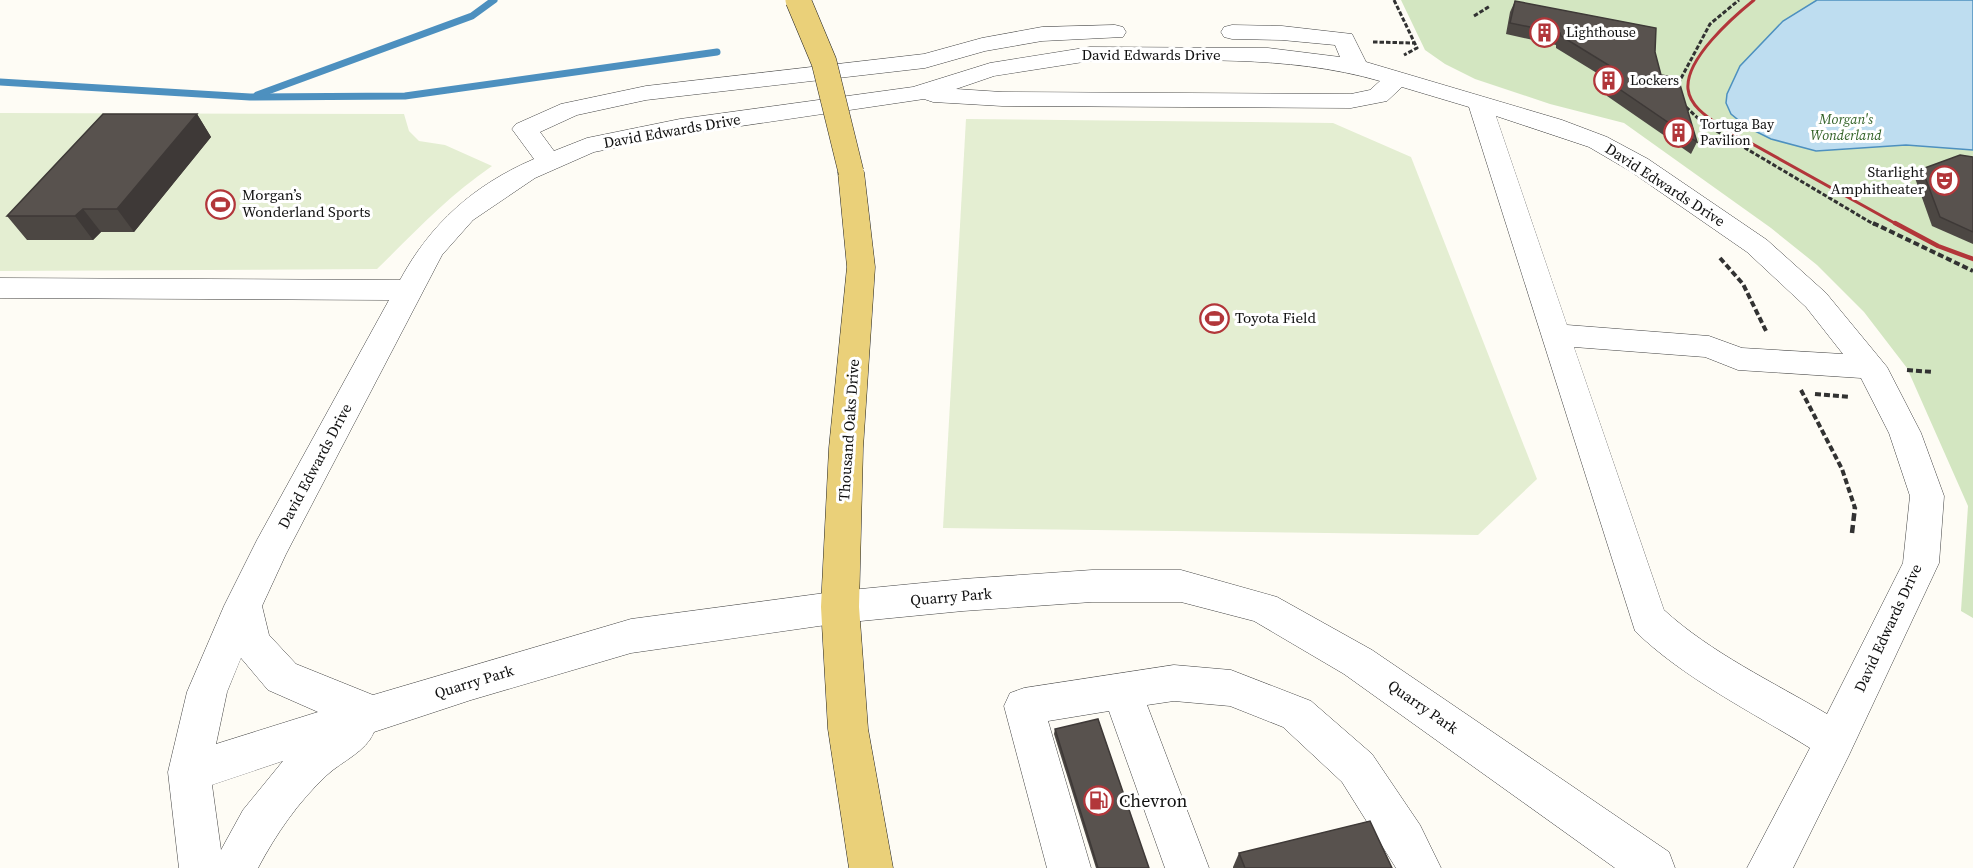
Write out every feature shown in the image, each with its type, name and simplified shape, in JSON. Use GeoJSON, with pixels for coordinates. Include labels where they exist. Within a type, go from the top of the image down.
{"type":"FeatureCollection","features":[{"type":"Feature","properties":{"kind":"main road","name":"Thousand Oaks Drive"},"geometry":{"type":"LineString","coordinates":[[798,0],[811,21],[824,56],[851,172],[861,267],[846,448],[840,607],[848,729],[871,868]]}},
{"type":"Feature","properties":{"kind":"street"},"geometry":{"type":"LineString","coordinates":[[549,162],[525,129],[570,109],[646,93],[926,61],[982,45],[1043,47],[1136,32]]}},
{"type":"Feature","properties":{"kind":"street"},"geometry":{"type":"LineString","coordinates":[[916,93],[1002,99],[1351,101],[1378,96],[1378,73],[1344,39],[1282,33],[1211,32]]}},
{"type":"Feature","properties":{"kind":"street","name":"David Edwards Drive"},"geometry":{"type":"LineString","coordinates":[[201,868],[189,772],[207,692],[243,606],[270,550],[430,250],[463,214],[526,172],[587,146],[680,127],[916,93],[990,70],[1043,47],[1090,54],[1268,55],[1310,58],[1378,73],[1552,125],[1598,142],[1649,172],[1757,246],[1816,300],[1873,378],[1905,433],[1927,496],[1921,563],[1769,868]]}},
{"type":"Feature","properties":{"kind":"street"},"geometry":{"type":"LineString","coordinates":[[1479,102],[1648,620],[1700,660],[1834,741]]}},
{"type":"Feature","properties":{"kind":"street"},"geometry":{"type":"LineString","coordinates":[[0,288],[409,290]]}},
{"type":"Feature","properties":{"kind":"street"},"geometry":{"type":"LineString","coordinates":[[1559,346],[1717,368],[1738,359],[1786,362],[1873,378]]}},
{"type":"Feature","properties":{"kind":"street","name":"Quarry Park"},"geometry":{"type":"LineString","coordinates":[[189,772],[471,682],[631,636],[840,607],[963,595],[1092,586],[1181,586],[1264,608],[1359,662],[1653,868]]}},
{"type":"Feature","properties":{"kind":"street"},"geometry":{"type":"LineString","coordinates":[[243,606],[252,643],[282,677],[322,695],[375,714]]}},
{"type":"Feature","properties":{"kind":"street"},"geometry":{"type":"LineString","coordinates":[[1069,868],[1024,706],[1174,683],[1231,688],[1296,714],[1357,768],[1405,840],[1419,868]]}},
{"type":"Feature","properties":{"kind":"street"},"geometry":{"type":"LineString","coordinates":[[1122,691],[1187,868]]}},
{"type":"Feature","properties":{"kind":"street"},"geometry":{"type":"LineString","coordinates":[[235,868],[241,853],[281,794],[312,761],[375,714]]}},
{"type":"Feature","properties":{"kind":"path"},"geometry":{"type":"LineString","coordinates":[[1378,73],[1417,48],[1394,0]]}},
{"type":"Feature","properties":{"kind":"path"},"geometry":{"type":"LineString","coordinates":[[1678,94],[1678,85],[1710,24],[1739,0]]}},
{"type":"Feature","properties":{"kind":"path"},"geometry":{"type":"LineString","coordinates":[[1474,16],[1490,6]]}},
{"type":"Feature","properties":{"kind":"path"},"geometry":{"type":"LineString","coordinates":[[1345,42],[1414,43]]}},
{"type":"Feature","properties":{"kind":"path"},"geometry":{"type":"LineString","coordinates":[[1682,103],[1703,123],[1844,207],[1925,252],[1973,271]]}},
{"type":"Feature","properties":{"kind":"path"},"geometry":{"type":"LineString","coordinates":[[1720,258],[1743,284],[1769,336]]}},
{"type":"Feature","properties":{"kind":"path"},"geometry":{"type":"LineString","coordinates":[[1786,362],[1842,469],[1855,508],[1852,533]]}},
{"type":"Feature","properties":{"kind":"path"},"geometry":{"type":"LineString","coordinates":[[1802,393],[1873,378],[1933,372]]}},
{"type":"Feature","properties":{"kind":"green space","name":"Morgan's Wonderland"},"geometry":{"type":"Polygon","coordinates":[[[1401,0],[1973,0],[1973,618],[1961,611],[1968,506],[1907,368],[1864,312],[1817,265],[1771,228],[1624,123],[1550,104],[1475,79],[1445,64],[1425,50],[1401,0]]]}},
{"type":"Feature","properties":{"kind":"green space","name":"Morgan’s Wonderland Sports"},"geometry":{"type":"Polygon","coordinates":[[[0,113],[404,114],[409,131],[419,141],[445,145],[492,166],[446,202],[377,269],[0,271],[0,113]]]}},
{"type":"Feature","properties":{"kind":"green space","name":"Toyota Field"},"geometry":{"type":"Polygon","coordinates":[[[966,119],[1333,123],[1411,157],[1537,479],[1478,535],[943,528],[966,119]]]}},
{"type":"Feature","properties":{"kind":"water"},"geometry":{"type":"Polygon","coordinates":[[[1817,0],[1973,0],[1973,150],[1906,145],[1816,151],[1771,139],[1747,127],[1731,114],[1726,103],[1727,94],[1740,66],[1783,21],[1817,0]]]}},
{"type":"Feature","properties":{"kind":"building"},"geometry":{"type":"Polygon","coordinates":[[[1515,1],[1656,28],[1655,52],[1661,75],[1678,78],[1697,142],[1612,84],[1610,66],[1561,36],[1560,33],[1510,23],[1515,1]]]}},
{"type":"Feature","properties":{"kind":"building"},"geometry":{"type":"Polygon","coordinates":[[[103,114],[197,114],[117,209],[83,209],[75,216],[7,216],[103,114]]]}},
{"type":"Feature","properties":{"kind":"building"},"geometry":{"type":"Polygon","coordinates":[[[1960,155],[1973,157],[1973,232],[1940,217],[1922,169],[1960,155]]]}},
{"type":"Feature","properties":{"kind":"building","name":"Chevron"},"geometry":{"type":"Polygon","coordinates":[[[1098,719],[1149,868],[1098,868],[1055,729],[1098,719]]]}},
{"type":"Feature","properties":{"kind":"building"},"geometry":{"type":"Polygon","coordinates":[[[1370,821],[1392,868],[1245,868],[1239,853],[1370,821]]]}},
{"type":"Feature","properties":{"kind":"waterway"},"geometry":{"type":"LineString","coordinates":[[257,95],[472,16],[494,0]]}},
{"type":"Feature","properties":{"kind":"waterway"},"geometry":{"type":"LineString","coordinates":[[0,82],[250,97],[405,96],[717,52]]}},
{"type":"Feature","properties":{"kind":"railway"},"geometry":{"type":"LineString","coordinates":[[1754,0],[1712,40],[1694,65],[1689,77],[1688,89],[1692,101],[1696,107],[1722,127],[1898,225]]}},
{"type":"Feature","properties":{"kind":"railway"},"geometry":{"type":"LineString","coordinates":[[1895,223],[1938,246],[1973,259]]}},
{"type":"Feature","properties":{"kind":"place","name":"Lighthouse"},"geometry":{"type":"Point","coordinates":[1545,32]}},
{"type":"Feature","properties":{"kind":"place","name":"Lockers"},"geometry":{"type":"Point","coordinates":[1609,80]}},
{"type":"Feature","properties":{"kind":"place","name":"Tortuga Bay Pavilion"},"geometry":{"type":"Point","coordinates":[1679,132]}},
{"type":"Feature","properties":{"kind":"place","name":"Starlight Amphitheater"},"geometry":{"type":"Point","coordinates":[1945,181]}},
{"type":"Feature","properties":{"kind":"place","name":"Morgan’s Wonderland Sports"},"geometry":{"type":"Point","coordinates":[221,204]}},
{"type":"Feature","properties":{"kind":"place","name":"Toyota Field"},"geometry":{"type":"Point","coordinates":[1214,318]}},
{"type":"Feature","properties":{"kind":"place","name":"Chevron"},"geometry":{"type":"Point","coordinates":[1098,801]}}]}
